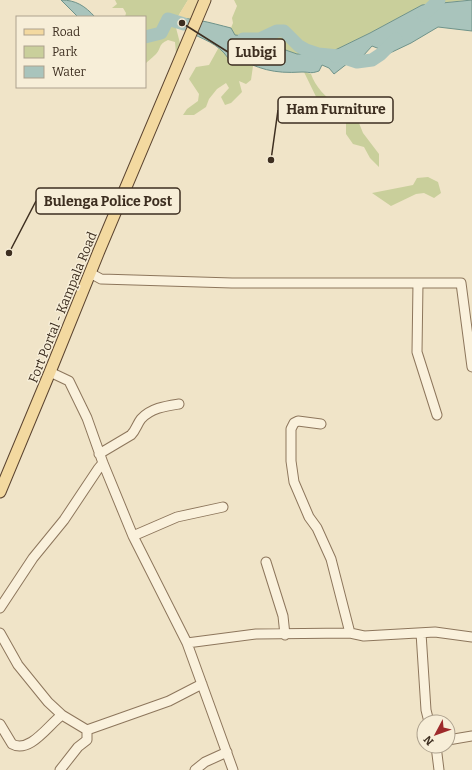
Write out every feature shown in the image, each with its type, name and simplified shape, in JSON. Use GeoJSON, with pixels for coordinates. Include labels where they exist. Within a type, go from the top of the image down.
{"type":"FeatureCollection","features":[{"type":"Feature","properties":{"kind":"main road","name":"Fort Portal - Kampala Road"},"geometry":{"type":"LineString","coordinates":[[0,492],[90,273],[206,0]]}},
{"type":"Feature","properties":{"kind":"street"},"geometry":{"type":"LineString","coordinates":[[90,273],[101,279],[232,284],[461,283],[472,365]]}},
{"type":"Feature","properties":{"kind":"street"},"geometry":{"type":"LineString","coordinates":[[418,283],[417,352],[437,415]]}},
{"type":"Feature","properties":{"kind":"street"},"geometry":{"type":"LineString","coordinates":[[50,372],[69,381],[87,418],[99,454],[133,536],[187,643],[233,770]]}},
{"type":"Feature","properties":{"kind":"street"},"geometry":{"type":"LineString","coordinates":[[99,454],[135,432],[140,421],[150,411],[162,406],[179,404]]}},
{"type":"Feature","properties":{"kind":"street"},"geometry":{"type":"LineString","coordinates":[[321,424],[298,421],[294,423],[291,429],[291,461],[294,482],[331,559],[350,633]]}},
{"type":"Feature","properties":{"kind":"street"},"geometry":{"type":"LineString","coordinates":[[0,608],[33,558],[64,520],[98,469],[103,464]]}},
{"type":"Feature","properties":{"kind":"street"},"geometry":{"type":"LineString","coordinates":[[133,536],[178,517],[223,507]]}},
{"type":"Feature","properties":{"kind":"street"},"geometry":{"type":"LineString","coordinates":[[266,562],[283,616],[285,635]]}},
{"type":"Feature","properties":{"kind":"street"},"geometry":{"type":"LineString","coordinates":[[187,643],[256,634],[285,635],[350,633],[364,636],[435,632],[472,637]]}},
{"type":"Feature","properties":{"kind":"street"},"geometry":{"type":"LineString","coordinates":[[0,633],[18,665],[48,702],[62,715],[87,730]]}},
{"type":"Feature","properties":{"kind":"street"},"geometry":{"type":"LineString","coordinates":[[421,633],[427,714]]}},
{"type":"Feature","properties":{"kind":"street"},"geometry":{"type":"LineString","coordinates":[[87,730],[170,701],[202,684]]}},
{"type":"Feature","properties":{"kind":"street"},"geometry":{"type":"LineString","coordinates":[[0,724],[12,744],[19,746],[33,741],[62,715]]}},
{"type":"Feature","properties":{"kind":"street"},"geometry":{"type":"LineString","coordinates":[[60,770],[78,747],[87,740],[87,730]]}},
{"type":"Feature","properties":{"kind":"street"},"geometry":{"type":"LineString","coordinates":[[456,739],[472,736]]}},
{"type":"Feature","properties":{"kind":"street"},"geometry":{"type":"LineString","coordinates":[[195,770],[205,762],[227,752]]}},
{"type":"Feature","properties":{"kind":"street"},"geometry":{"type":"LineString","coordinates":[[437,754],[439,770]]}},
{"type":"Feature","properties":{"kind":"green space"},"geometry":{"type":"Polygon","coordinates":[[[115,0],[188,0],[177,18],[169,19],[175,24],[181,47],[176,54],[175,42],[168,40],[161,45],[157,53],[146,63],[146,16],[125,16],[126,13],[123,8],[112,8],[117,4],[115,0]]]}},
{"type":"Feature","properties":{"kind":"green space"},"geometry":{"type":"Polygon","coordinates":[[[234,0],[467,0],[422,5],[329,53],[297,54],[277,47],[260,38],[235,35],[231,28],[233,23],[232,18],[237,6],[234,0]]]}},
{"type":"Feature","properties":{"kind":"green space"},"geometry":{"type":"Polygon","coordinates":[[[219,47],[228,58],[233,56],[253,66],[251,80],[246,84],[239,81],[242,92],[231,103],[225,105],[221,97],[229,88],[226,83],[217,89],[209,99],[206,107],[194,115],[183,115],[187,109],[198,101],[199,94],[189,79],[196,67],[209,65],[219,47]]]}},
{"type":"Feature","properties":{"kind":"green space"},"geometry":{"type":"Polygon","coordinates":[[[304,72],[311,74],[321,91],[337,105],[347,103],[357,107],[357,118],[363,133],[379,154],[379,167],[370,158],[364,147],[353,144],[346,134],[346,121],[339,115],[329,116],[322,109],[304,72]]]}},
{"type":"Feature","properties":{"kind":"green space"},"geometry":{"type":"Polygon","coordinates":[[[428,177],[438,182],[441,193],[434,198],[424,193],[416,194],[391,206],[372,193],[413,185],[417,178],[428,177]]]}},
{"type":"Feature","properties":{"kind":"sand"},"geometry":{"type":"Polygon","coordinates":[[[188,0],[201,0],[192,19],[177,18],[188,0]]]}},
{"type":"Feature","properties":{"kind":"water"},"geometry":{"type":"Polygon","coordinates":[[[61,0],[76,2],[94,16],[77,16],[61,0]]]}},
{"type":"Feature","properties":{"kind":"water"},"geometry":{"type":"Polygon","coordinates":[[[472,0],[472,31],[438,27],[411,43],[390,53],[372,46],[363,56],[348,63],[334,74],[329,68],[322,65],[319,71],[310,73],[283,72],[266,70],[233,56],[228,58],[215,45],[187,31],[168,19],[192,19],[231,28],[235,35],[260,38],[277,47],[297,54],[329,53],[422,5],[472,0]]]}},
{"type":"Feature","properties":{"kind":"waterway"},"geometry":{"type":"LineString","coordinates":[[423,15],[439,0]]}},
{"type":"Feature","properties":{"kind":"waterway"},"geometry":{"type":"LineString","coordinates":[[146,37],[161,33],[168,19],[184,24]]}},
{"type":"Feature","properties":{"kind":"waterway"},"geometry":{"type":"LineString","coordinates":[[243,39],[260,39],[277,31],[284,31],[299,46],[306,50],[318,54],[339,56],[357,62],[372,60],[381,54],[396,39]]}},
{"type":"Feature","properties":{"kind":"place","name":"Lubigi"},"geometry":{"type":"Point","coordinates":[182,23]}},
{"type":"Feature","properties":{"kind":"place","name":"Ham Furniture"},"geometry":{"type":"Point","coordinates":[271,160]}},
{"type":"Feature","properties":{"kind":"place","name":"Bulenga Police Post"},"geometry":{"type":"Point","coordinates":[9,253]}}]}
